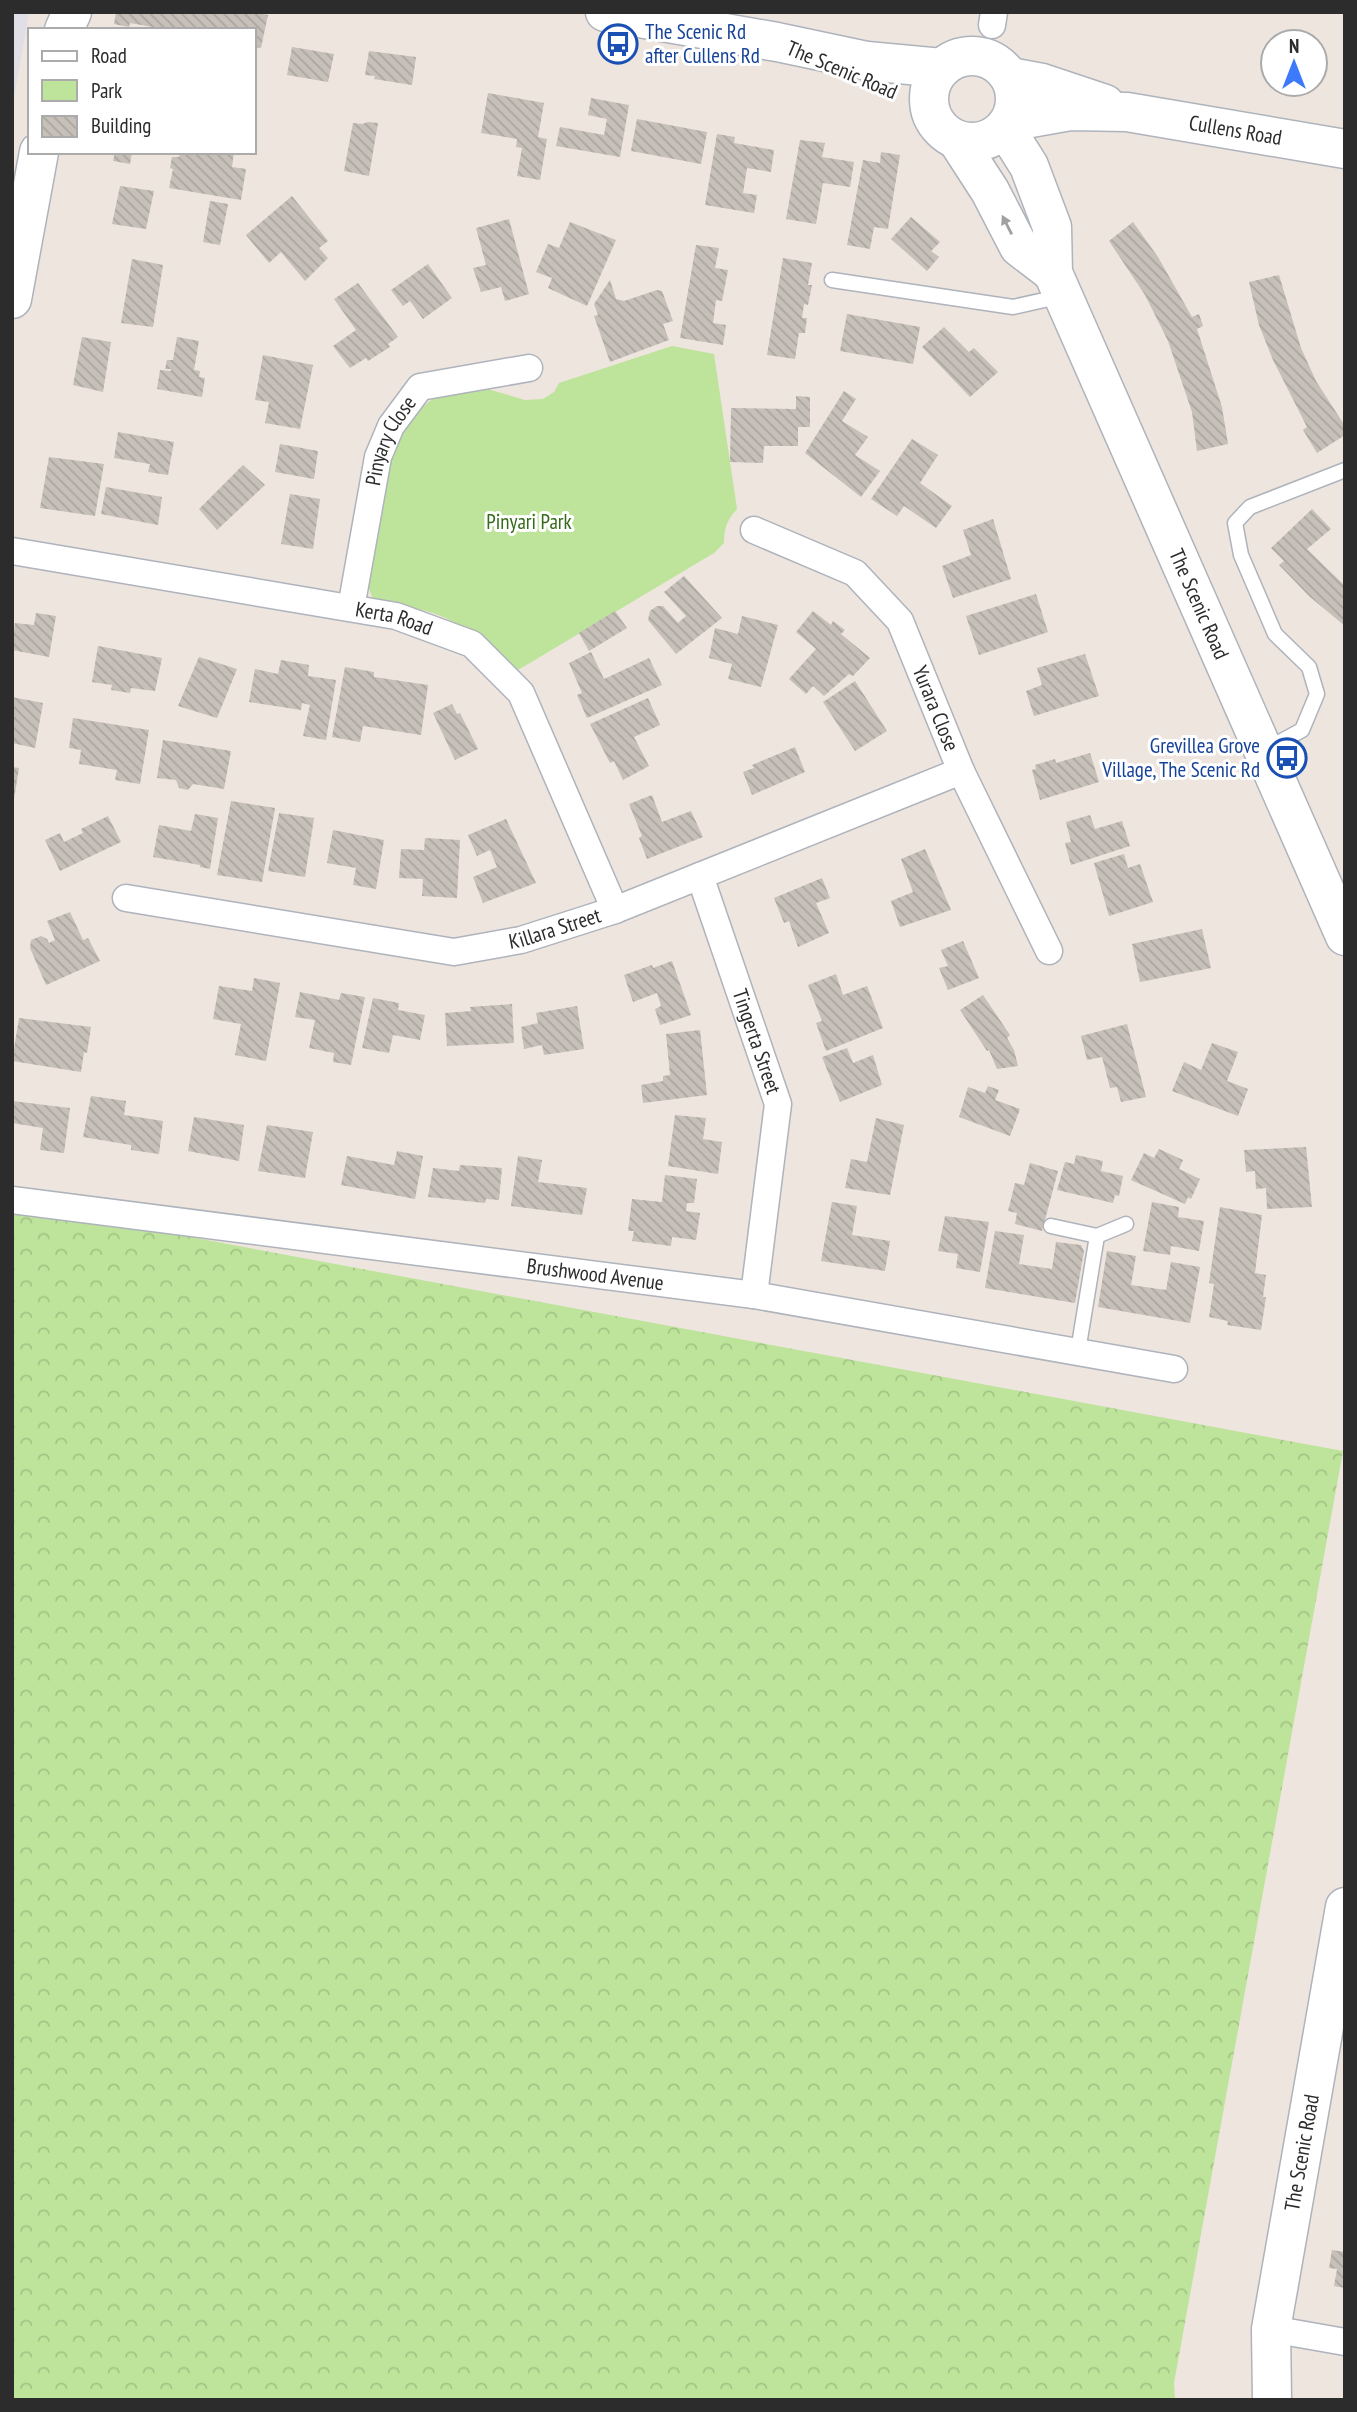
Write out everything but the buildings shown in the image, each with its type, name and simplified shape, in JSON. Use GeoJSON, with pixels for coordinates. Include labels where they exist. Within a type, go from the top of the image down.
{"type":"FeatureCollection","features":[{"type":"Feature","properties":{"kind":"main road"},"geometry":{"type":"LineString","coordinates":[[64,28],[72,12]]}},
{"type":"Feature","properties":{"kind":"main road","name":"The Scenic Road"},"geometry":{"type":"LineString","coordinates":[[605,12],[777,42],[867,61],[942,68]]}},
{"type":"Feature","properties":{"kind":"main road","name":"The Scenic Road"},"geometry":{"type":"LineString","coordinates":[[777,42],[856,72],[904,96],[948,134],[990,191],[1019,247],[1058,284]]}},
{"type":"Feature","properties":{"kind":"main road"},"geometry":{"type":"LineString","coordinates":[[978,56],[1002,67],[1010,77],[1016,100],[1007,125],[995,136],[970,143],[948,134],[929,103],[934,78],[942,68],[953,61],[978,56]]}},
{"type":"Feature","properties":{"kind":"main road","name":"Cullens Road"},"geometry":{"type":"LineString","coordinates":[[1010,77],[1042,83],[1127,111],[1345,149]]}},
{"type":"Feature","properties":{"kind":"main road","name":"Cullens Road"},"geometry":{"type":"LineString","coordinates":[[1007,125],[1070,111],[1127,111]]}},
{"type":"Feature","properties":{"kind":"main road","name":"The Scenic Road"},"geometry":{"type":"LineString","coordinates":[[1007,125],[1029,166],[1052,227],[1058,284],[1345,936]]}},
{"type":"Feature","properties":{"kind":"main road"},"geometry":{"type":"LineString","coordinates":[[12,299],[18,230],[37,154]]}},
{"type":"Feature","properties":{"kind":"main road","name":"The Scenic Road"},"geometry":{"type":"LineString","coordinates":[[1272,2400],[1270,2329],[1345,1907]]}},
{"type":"Feature","properties":{"kind":"street","name":"Pinyary Close"},"geometry":{"type":"LineString","coordinates":[[351,608],[378,457],[391,426],[420,387],[529,368]]}},
{"type":"Feature","properties":{"kind":"street","name":"Yurara Close"},"geometry":{"type":"LineString","coordinates":[[754,530],[855,573],[900,621],[961,771],[1049,951]]}},
{"type":"Feature","properties":{"kind":"street","name":"Kerta Road"},"geometry":{"type":"LineString","coordinates":[[12,551],[396,616],[472,644],[521,693],[615,910]]}},
{"type":"Feature","properties":{"kind":"street","name":"Killara Street"},"geometry":{"type":"LineString","coordinates":[[126,898],[454,952],[521,940],[615,910],[961,771]]}},
{"type":"Feature","properties":{"kind":"street","name":"Tingerta Street"},"geometry":{"type":"LineString","coordinates":[[700,876],[778,1104],[754,1295]]}},
{"type":"Feature","properties":{"kind":"street","name":"Brushwood Avenue"},"geometry":{"type":"LineString","coordinates":[[12,1200],[754,1295],[1174,1368]]}},
{"type":"Feature","properties":{"kind":"street"},"geometry":{"type":"LineString","coordinates":[[1270,2329],[1345,2342]]}},
{"type":"Feature","properties":{"kind":"lane"},"geometry":{"type":"LineString","coordinates":[[832,280],[1013,307],[1058,284]]}},
{"type":"Feature","properties":{"kind":"lane"},"geometry":{"type":"LineString","coordinates":[[1263,751],[1301,730],[1317,694],[1309,667],[1275,634],[1241,555],[1235,523],[1250,508],[1345,470]]}},
{"type":"Feature","properties":{"kind":"lane"},"geometry":{"type":"LineString","coordinates":[[1051,1226],[1097,1236],[1125,1224]]}},
{"type":"Feature","properties":{"kind":"lane"},"geometry":{"type":"LineString","coordinates":[[1078,1351],[1097,1236]]}},
{"type":"Feature","properties":{"kind":"shaded area"},"geometry":{"type":"Polygon","coordinates":[[[12,12],[29,12],[12,109],[12,12]]]}},
{"type":"Feature","properties":{"kind":"green space","name":"Pinyari Park"},"geometry":{"type":"Polygon","coordinates":[[[672,346],[714,354],[737,509],[727,524],[724,543],[714,553],[518,670],[475,635],[452,621],[426,611],[373,599],[368,586],[393,446],[409,417],[434,398],[484,388],[525,400],[543,399],[554,392],[559,383],[672,346]]]}},
{"type":"Feature","properties":{"kind":"green space"},"geometry":{"type":"Polygon","coordinates":[[[12,1204],[1343,1451],[1174,2383],[1175,2400],[12,2400],[12,1204]]]}},
{"type":"Feature","properties":{"kind":"place","name":"The Scenic Rd after Cullens Rd"},"geometry":{"type":"Point","coordinates":[618,44]}},
{"type":"Feature","properties":{"kind":"place","name":"Grevillea Grove Village, The Scenic Rd"},"geometry":{"type":"Point","coordinates":[1287,758]}}]}
